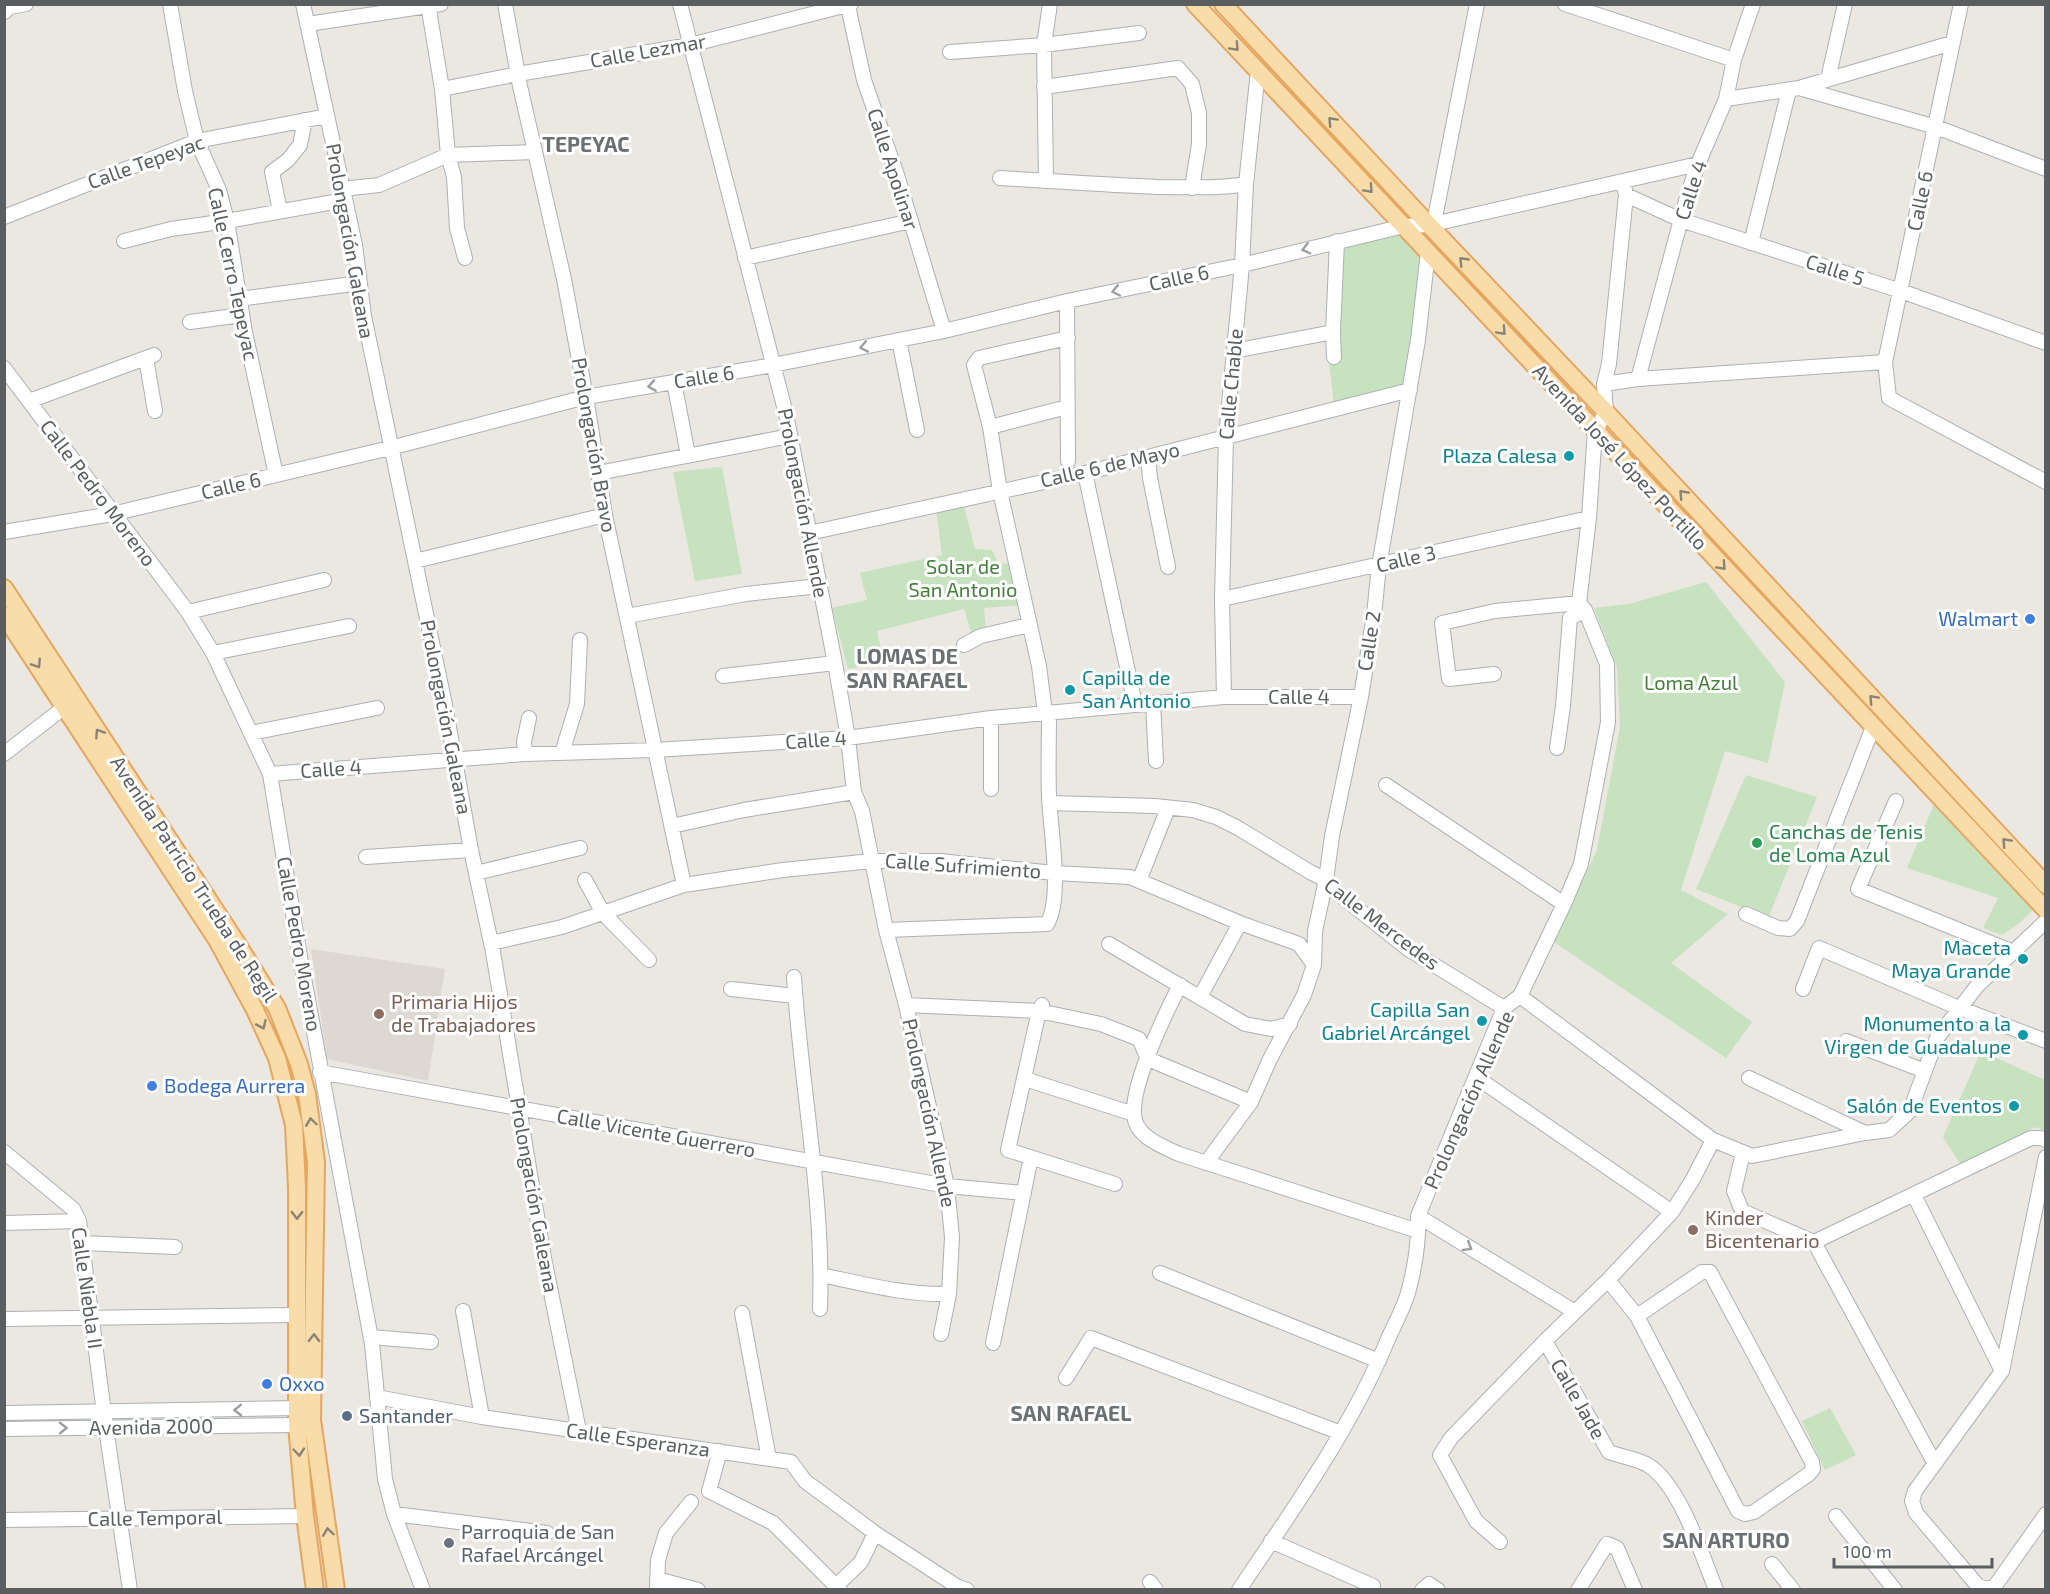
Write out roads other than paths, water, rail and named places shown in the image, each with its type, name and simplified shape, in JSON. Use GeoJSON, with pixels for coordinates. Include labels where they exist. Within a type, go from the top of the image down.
{"type":"FeatureCollection","features":[{"type":"Feature","properties":{"kind":"main road","name":"Avenida José López Portillo"},"geometry":{"type":"LineString","coordinates":[[1195,4],[2046,910]]}},
{"type":"Feature","properties":{"kind":"main road","name":"Avenida José López Portillo"},"geometry":{"type":"LineString","coordinates":[[1223,4],[1431,224],[2046,885]]}},
{"type":"Feature","properties":{"kind":"main road","name":"Avenida Patricio Trueba de Regil"},"geometry":{"type":"LineString","coordinates":[[4,588],[217,940],[255,1010],[277,1058],[294,1125],[297,1188],[297,1417],[305,1516],[315,1590]]}},
{"type":"Feature","properties":{"kind":"main road","name":"Avenida Patricio Trueba de Regil"},"geometry":{"type":"LineString","coordinates":[[4,615],[71,702],[238,945],[277,1008],[299,1064],[305,1084],[316,1162],[312,1420],[336,1590]]}},
{"type":"Feature","properties":{"kind":"street"},"geometry":{"type":"LineString","coordinates":[[4,12],[10,7],[26,4]]}},
{"type":"Feature","properties":{"kind":"street","name":"Calle Cerro Tepeyac"},"geometry":{"type":"LineString","coordinates":[[170,4],[185,91],[197,141],[219,190],[227,221],[242,315],[276,475]]}},
{"type":"Feature","properties":{"kind":"street","name":"Prolongación Galeana"},"geometry":{"type":"LineString","coordinates":[[303,4],[355,245],[364,316],[491,943],[544,1258],[579,1431]]}},
{"type":"Feature","properties":{"kind":"street","name":"Prolongación Bravo"},"geometry":{"type":"LineString","coordinates":[[505,4],[518,74],[564,279],[605,515],[684,885]]}},
{"type":"Feature","properties":{"kind":"street","name":"Prolongación Allende"},"geometry":{"type":"LineString","coordinates":[[680,4],[790,436],[835,663],[848,738],[854,792],[873,861],[886,930],[906,1005],[947,1186],[952,1237],[949,1294],[941,1334]]}},
{"type":"Feature","properties":{"kind":"street"},"geometry":{"type":"LineString","coordinates":[[1046,181],[1044,45],[1050,4]]}},
{"type":"Feature","properties":{"kind":"street"},"geometry":{"type":"LineString","coordinates":[[1431,224],[1477,4]]}},
{"type":"Feature","properties":{"kind":"street"},"geometry":{"type":"LineString","coordinates":[[1565,4],[1734,60]]}},
{"type":"Feature","properties":{"kind":"street","name":"Calle 4"},"geometry":{"type":"LineString","coordinates":[[1638,378],[1698,164],[1726,99],[1734,60],[1753,4]]}},
{"type":"Feature","properties":{"kind":"street"},"geometry":{"type":"LineString","coordinates":[[1828,79],[1845,4]]}},
{"type":"Feature","properties":{"kind":"street","name":"Calle 6"},"geometry":{"type":"LineString","coordinates":[[1961,4],[1885,362],[1889,398],[2046,482]]}},
{"type":"Feature","properties":{"kind":"street"},"geometry":{"type":"LineString","coordinates":[[308,24],[432,5],[448,154],[454,177],[457,228],[465,258]]}},
{"type":"Feature","properties":{"kind":"street","name":"Calle Lezmar"},"geometry":{"type":"LineString","coordinates":[[442,89],[690,45],[849,5]]}},
{"type":"Feature","properties":{"kind":"street","name":"Calle Apolinar"},"geometry":{"type":"LineString","coordinates":[[849,5],[864,80],[897,175],[944,331]]}},
{"type":"Feature","properties":{"kind":"street"},"geometry":{"type":"LineString","coordinates":[[950,52],[1044,45],[1139,33]]}},
{"type":"Feature","properties":{"kind":"street"},"geometry":{"type":"LineString","coordinates":[[1726,99],[1794,89],[1952,43]]}},
{"type":"Feature","properties":{"kind":"street"},"geometry":{"type":"LineString","coordinates":[[1044,87],[1178,68],[1192,84],[1199,113],[1199,144],[1192,188]]}},
{"type":"Feature","properties":{"kind":"street","name":"Calle Chable"},"geometry":{"type":"LineString","coordinates":[[1224,697],[1222,599],[1226,437],[1242,265],[1246,184],[1258,72]]}},
{"type":"Feature","properties":{"kind":"street"},"geometry":{"type":"LineString","coordinates":[[1794,89],[1936,127],[2046,169]]}},
{"type":"Feature","properties":{"kind":"street"},"geometry":{"type":"LineString","coordinates":[[1752,243],[1794,89]]}},
{"type":"Feature","properties":{"kind":"street","name":"Calle Tepeyac"},"geometry":{"type":"LineString","coordinates":[[4,217],[197,141],[327,116]]}},
{"type":"Feature","properties":{"kind":"street"},"geometry":{"type":"LineString","coordinates":[[280,211],[272,172],[288,160],[300,145],[305,120]]}},
{"type":"Feature","properties":{"kind":"street"},"geometry":{"type":"LineString","coordinates":[[124,241],[171,229],[280,211],[379,185],[448,154],[535,152]]}},
{"type":"Feature","properties":{"kind":"street"},"geometry":{"type":"LineString","coordinates":[[1404,226],[1431,224],[1624,188],[1698,164]]}},
{"type":"Feature","properties":{"kind":"street"},"geometry":{"type":"LineString","coordinates":[[1000,178],[1090,185],[1192,188],[1219,188],[1246,184]]}},
{"type":"Feature","properties":{"kind":"street"},"geometry":{"type":"LineString","coordinates":[[1606,412],[1604,384],[1610,364],[1624,188]]}},
{"type":"Feature","properties":{"kind":"street","name":"Calle 5"},"geometry":{"type":"LineString","coordinates":[[1624,188],[1681,220],[1901,291],[2046,343]]}},
{"type":"Feature","properties":{"kind":"street"},"geometry":{"type":"LineString","coordinates":[[745,258],[911,221]]}},
{"type":"Feature","properties":{"kind":"street","name":"Calle 6"},"geometry":{"type":"LineString","coordinates":[[4,532],[112,514],[390,448],[586,397],[773,365],[944,331],[1067,301],[1242,265],[1404,226]]}},
{"type":"Feature","properties":{"kind":"street"},"geometry":{"type":"LineString","coordinates":[[1334,357],[1337,241]]}},
{"type":"Feature","properties":{"kind":"street","name":"Calle 2"},"geometry":{"type":"LineString","coordinates":[[1206,1163],[1251,1102],[1270,1059],[1304,995],[1314,965],[1315,931],[1361,697],[1374,615],[1378,566],[1418,340],[1428,252]]}},
{"type":"Feature","properties":{"kind":"street"},"geometry":{"type":"LineString","coordinates":[[239,299],[360,283]]}},
{"type":"Feature","properties":{"kind":"street"},"geometry":{"type":"LineString","coordinates":[[1067,301],[1068,461]]}},
{"type":"Feature","properties":{"kind":"street"},"geometry":{"type":"LineString","coordinates":[[190,322],[242,315]]}},
{"type":"Feature","properties":{"kind":"street"},"geometry":{"type":"LineString","coordinates":[[1234,351],[1333,332]]}},
{"type":"Feature","properties":{"kind":"street"},"geometry":{"type":"LineString","coordinates":[[886,930],[1047,924],[1052,915],[1054,873],[1047,712],[1000,491],[990,427],[974,365],[979,358],[1068,338]]}},
{"type":"Feature","properties":{"kind":"street"},"geometry":{"type":"LineString","coordinates":[[898,340],[916,430]]}},
{"type":"Feature","properties":{"kind":"street"},"geometry":{"type":"LineString","coordinates":[[29,401],[150,356],[155,411]]}},
{"type":"Feature","properties":{"kind":"street"},"geometry":{"type":"LineString","coordinates":[[1604,384],[1638,378],[1885,362]]}},
{"type":"Feature","properties":{"kind":"street","name":"Calle Pedro Moreno"},"geometry":{"type":"LineString","coordinates":[[4,368],[188,612],[213,653],[270,774],[320,1072],[371,1337],[385,1479],[394,1514],[423,1590]]}},
{"type":"Feature","properties":{"kind":"street"},"geometry":{"type":"LineString","coordinates":[[674,382],[688,455]]}},
{"type":"Feature","properties":{"kind":"street","name":"Calle 6 de Mayo"},"geometry":{"type":"LineString","coordinates":[[809,533],[1085,473],[1410,390]]}},
{"type":"Feature","properties":{"kind":"street"},"geometry":{"type":"LineString","coordinates":[[990,427],[1067,407]]}},
{"type":"Feature","properties":{"kind":"street","name":"Prolongación Allende"},"geometry":{"type":"LineString","coordinates":[[1239,1590],[1341,1433],[1379,1361],[1409,1290],[1418,1224],[1504,1008],[1520,996],[1581,864],[1608,722],[1607,664],[1582,607],[1595,431],[1606,412]]}},
{"type":"Feature","properties":{"kind":"street"},"geometry":{"type":"LineString","coordinates":[[598,473],[790,436]]}},
{"type":"Feature","properties":{"kind":"street"},"geometry":{"type":"LineString","coordinates":[[1148,458],[1168,567]]}},
{"type":"Feature","properties":{"kind":"street"},"geometry":{"type":"LineString","coordinates":[[1085,473],[1135,704]]}},
{"type":"Feature","properties":{"kind":"street"},"geometry":{"type":"LineString","coordinates":[[415,561],[605,515]]}},
{"type":"Feature","properties":{"kind":"street","name":"Calle 3"},"geometry":{"type":"LineString","coordinates":[[1222,599],[1589,518]]}},
{"type":"Feature","properties":{"kind":"street"},"geometry":{"type":"LineString","coordinates":[[188,612],[324,580]]}},
{"type":"Feature","properties":{"kind":"street"},"geometry":{"type":"LineString","coordinates":[[627,616],[746,594],[819,586]]}},
{"type":"Feature","properties":{"kind":"street"},"geometry":{"type":"LineString","coordinates":[[1494,674],[1449,679],[1442,623],[1495,611],[1582,607]]}},
{"type":"Feature","properties":{"kind":"street"},"geometry":{"type":"LineString","coordinates":[[1557,748],[1570,618],[1582,607]]}},
{"type":"Feature","properties":{"kind":"street"},"geometry":{"type":"LineString","coordinates":[[964,645],[981,636],[1029,625]]}},
{"type":"Feature","properties":{"kind":"street"},"geometry":{"type":"LineString","coordinates":[[213,653],[349,626]]}},
{"type":"Feature","properties":{"kind":"street"},"geometry":{"type":"LineString","coordinates":[[562,753],[577,704],[580,640]]}},
{"type":"Feature","properties":{"kind":"street"},"geometry":{"type":"LineString","coordinates":[[723,676],[835,663]]}},
{"type":"Feature","properties":{"kind":"street","name":"Calle 4"},"geometry":{"type":"LineString","coordinates":[[270,774],[525,754],[655,750],[848,738],[991,718],[1224,697],[1361,697]]}},
{"type":"Feature","properties":{"kind":"street"},"geometry":{"type":"LineString","coordinates":[[4,754],[71,702]]}},
{"type":"Feature","properties":{"kind":"street"},"geometry":{"type":"LineString","coordinates":[[1153,703],[1156,761]]}},
{"type":"Feature","properties":{"kind":"street"},"geometry":{"type":"LineString","coordinates":[[251,733],[377,708]]}},
{"type":"Feature","properties":{"kind":"street"},"geometry":{"type":"LineString","coordinates":[[525,754],[524,742],[529,718]]}},
{"type":"Feature","properties":{"kind":"street"},"geometry":{"type":"LineString","coordinates":[[991,718],[991,789]]}},
{"type":"Feature","properties":{"kind":"street"},"geometry":{"type":"LineString","coordinates":[[1746,914],[1778,928],[1790,929],[1797,921],[1873,727]]}},
{"type":"Feature","properties":{"kind":"street"},"geometry":{"type":"LineString","coordinates":[[1386,785],[1564,904]]}},
{"type":"Feature","properties":{"kind":"street"},"geometry":{"type":"LineString","coordinates":[[672,826],[744,810],[854,792]]}},
{"type":"Feature","properties":{"kind":"street"},"geometry":{"type":"LineString","coordinates":[[1896,801],[1858,889],[2013,952]]}},
{"type":"Feature","properties":{"kind":"street","name":"Calle Mercedes"},"geometry":{"type":"LineString","coordinates":[[1050,803],[1168,807],[1193,810],[1216,817],[1326,880],[1334,890],[1408,949],[1504,1008]]}},
{"type":"Feature","properties":{"kind":"street"},"geometry":{"type":"LineString","coordinates":[[1139,881],[1168,807]]}},
{"type":"Feature","properties":{"kind":"street"},"geometry":{"type":"LineString","coordinates":[[476,873],[580,848]]}},
{"type":"Feature","properties":{"kind":"street"},"geometry":{"type":"LineString","coordinates":[[366,857],[471,850]]}},
{"type":"Feature","properties":{"kind":"street","name":"Calle Sufrimiento"},"geometry":{"type":"LineString","coordinates":[[491,943],[562,927],[684,885],[783,870],[873,861],[940,861],[1054,873],[1130,877],[1240,923],[1299,944],[1314,965]]}},
{"type":"Feature","properties":{"kind":"street"},"geometry":{"type":"LineString","coordinates":[[585,880],[603,913],[649,960]]}},
{"type":"Feature","properties":{"kind":"street"},"geometry":{"type":"LineString","coordinates":[[1520,996],[1713,1140],[1748,1154],[1865,1132],[1889,1130],[1910,1111],[1936,1038],[1977,986],[2046,921]]}},
{"type":"Feature","properties":{"kind":"street"},"geometry":{"type":"LineString","coordinates":[[1200,997],[1240,923]]}},
{"type":"Feature","properties":{"kind":"street"},"geometry":{"type":"LineString","coordinates":[[1109,944],[1245,1024],[1271,1029],[1290,1024]]}},
{"type":"Feature","properties":{"kind":"street"},"geometry":{"type":"LineString","coordinates":[[1803,989],[1819,948],[1959,1008],[2046,1041]]}},
{"type":"Feature","properties":{"kind":"street"},"geometry":{"type":"LineString","coordinates":[[794,976],[798,1033],[814,1162],[821,1275],[820,1309]]}},
{"type":"Feature","properties":{"kind":"street"},"geometry":{"type":"LineString","coordinates":[[1180,985],[1164,1016],[1133,1102],[1134,1120],[1149,1140],[1206,1163],[1418,1224],[1575,1312]]}},
{"type":"Feature","properties":{"kind":"street"},"geometry":{"type":"LineString","coordinates":[[731,989],[795,996]]}},
{"type":"Feature","properties":{"kind":"street","name":"Prolongación Allende"},"geometry":{"type":"LineString","coordinates":[[906,1005],[1041,1007],[1101,1024],[1138,1039],[1148,1059]]}},
{"type":"Feature","properties":{"kind":"street"},"geometry":{"type":"LineString","coordinates":[[1041,1007],[1008,1150],[1115,1184]]}},
{"type":"Feature","properties":{"kind":"street"},"geometry":{"type":"LineString","coordinates":[[1846,1041],[1925,1071]]}},
{"type":"Feature","properties":{"kind":"street"},"geometry":{"type":"LineString","coordinates":[[1148,1059],[1251,1102]]}},
{"type":"Feature","properties":{"kind":"street","name":"Calle Vicente Guerrero"},"geometry":{"type":"LineString","coordinates":[[320,1072],[947,1186],[1024,1193]]}},
{"type":"Feature","properties":{"kind":"street"},"geometry":{"type":"LineString","coordinates":[[1476,1077],[1672,1212]]}},
{"type":"Feature","properties":{"kind":"street"},"geometry":{"type":"LineString","coordinates":[[1749,1078],[1865,1132]]}},
{"type":"Feature","properties":{"kind":"street"},"geometry":{"type":"LineString","coordinates":[[1025,1079],[1134,1114]]}},
{"type":"Feature","properties":{"kind":"street"},"geometry":{"type":"LineString","coordinates":[[1814,1242],[2031,1138],[2046,1140]]}},
{"type":"Feature","properties":{"kind":"street"},"geometry":{"type":"LineString","coordinates":[[1500,1542],[1476,1521],[1440,1455],[1451,1438],[1672,1212],[1693,1179],[1713,1140]]}},
{"type":"Feature","properties":{"kind":"street","name":"Calle Niebla II"},"geometry":{"type":"LineString","coordinates":[[4,1152],[73,1209],[79,1221],[130,1590]]}},
{"type":"Feature","properties":{"kind":"street"},"geometry":{"type":"LineString","coordinates":[[1748,1154],[1734,1191],[1742,1211],[1814,1242],[1935,1464]]}},
{"type":"Feature","properties":{"kind":"street"},"geometry":{"type":"LineString","coordinates":[[993,1343],[1031,1157]]}},
{"type":"Feature","properties":{"kind":"street"},"geometry":{"type":"LineString","coordinates":[[2046,1157],[2002,1371],[1915,1491],[1912,1501],[1916,1513],[1978,1586],[1987,1589],[1995,1586],[2046,1514]]}},
{"type":"Feature","properties":{"kind":"street"},"geometry":{"type":"LineString","coordinates":[[316,1162],[338,1161]]}},
{"type":"Feature","properties":{"kind":"street"},"geometry":{"type":"LineString","coordinates":[[1914,1196],[2002,1371]]}},
{"type":"Feature","properties":{"kind":"street"},"geometry":{"type":"LineString","coordinates":[[4,1222],[79,1221]]}},
{"type":"Feature","properties":{"kind":"street"},"geometry":{"type":"LineString","coordinates":[[82,1243],[175,1247]]}},
{"type":"Feature","properties":{"kind":"street"},"geometry":{"type":"LineString","coordinates":[[1608,1280],[1637,1316],[1738,1511],[1745,1514],[1754,1512],[1809,1474],[1813,1469],[1812,1462],[1710,1272],[1702,1272],[1637,1316]]}},
{"type":"Feature","properties":{"kind":"street"},"geometry":{"type":"LineString","coordinates":[[1160,1273],[1379,1361]]}},
{"type":"Feature","properties":{"kind":"street"},"geometry":{"type":"LineString","coordinates":[[821,1275],[908,1293],[949,1294]]}},
{"type":"Feature","properties":{"kind":"street"},"geometry":{"type":"LineString","coordinates":[[462,1311],[482,1417]]}},
{"type":"Feature","properties":{"kind":"street"},"geometry":{"type":"LineString","coordinates":[[742,1313],[769,1459]]}},
{"type":"Feature","properties":{"kind":"street"},"geometry":{"type":"LineString","coordinates":[[4,1319],[297,1316]]}},
{"type":"Feature","properties":{"kind":"street"},"geometry":{"type":"LineString","coordinates":[[371,1337],[430,1342]]}},
{"type":"Feature","properties":{"kind":"street"},"geometry":{"type":"LineString","coordinates":[[1066,1378],[1091,1338],[1341,1433]]}},
{"type":"Feature","properties":{"kind":"street","name":"Calle Jade"},"geometry":{"type":"LineString","coordinates":[[1545,1341],[1609,1452],[1635,1458],[1650,1466],[1668,1485],[1683,1509],[1716,1590]]}},
{"type":"Feature","properties":{"kind":"street","name":"Calle Esperanza"},"geometry":{"type":"LineString","coordinates":[[377,1398],[482,1417],[791,1462],[805,1481],[874,1533],[958,1587],[967,1590]]}},
{"type":"Feature","properties":{"kind":"street","name":"Avenida 2000"},"geometry":{"type":"LineString","coordinates":[[4,1413],[105,1420]]}},
{"type":"Feature","properties":{"kind":"street","name":"Avenida 2000"},"geometry":{"type":"LineString","coordinates":[[4,1429],[105,1420],[297,1417]]}},
{"type":"Feature","properties":{"kind":"street"},"geometry":{"type":"LineString","coordinates":[[720,1451],[709,1491],[773,1523],[838,1588],[861,1562],[874,1533]]}},
{"type":"Feature","properties":{"kind":"street"},"geometry":{"type":"LineString","coordinates":[[691,1502],[666,1533],[658,1560],[657,1584],[698,1590]]}},
{"type":"Feature","properties":{"kind":"street"},"geometry":{"type":"LineString","coordinates":[[394,1514],[548,1533]]}},
{"type":"Feature","properties":{"kind":"street","name":"Calle Temporal"},"geometry":{"type":"LineString","coordinates":[[4,1520],[305,1516]]}},
{"type":"Feature","properties":{"kind":"street"},"geometry":{"type":"LineString","coordinates":[[1836,1516],[1895,1590]]}},
{"type":"Feature","properties":{"kind":"street"},"geometry":{"type":"LineString","coordinates":[[1271,1541],[1373,1587]]}},
{"type":"Feature","properties":{"kind":"street"},"geometry":{"type":"LineString","coordinates":[[1578,1590],[1607,1544],[1617,1548],[1635,1590]]}},
{"type":"Feature","properties":{"kind":"street"},"geometry":{"type":"LineString","coordinates":[[1772,1564],[1793,1590]]}},
{"type":"Feature","properties":{"kind":"street"},"geometry":{"type":"LineString","coordinates":[[1422,1590],[1429,1584],[1438,1590]]}},
{"type":"Feature","properties":{"kind":"place","name":"Plaza Calesa"},"geometry":{"type":"Point","coordinates":[1569,456]}},
{"type":"Feature","properties":{"kind":"place","name":"Walmart"},"geometry":{"type":"Point","coordinates":[2030,619]}},
{"type":"Feature","properties":{"kind":"place","name":"Capilla de San Antonio"},"geometry":{"type":"Point","coordinates":[1070,690]}},
{"type":"Feature","properties":{"kind":"place","name":"Canchas de Tenis de Loma Azul"},"geometry":{"type":"Point","coordinates":[1757,843]}},
{"type":"Feature","properties":{"kind":"place","name":"Maceta Maya Grande"},"geometry":{"type":"Point","coordinates":[2023,959]}},
{"type":"Feature","properties":{"kind":"place","name":"Primaria Hijos de Trabajadores"},"geometry":{"type":"Point","coordinates":[379,1014]}},
{"type":"Feature","properties":{"kind":"place","name":"Capilla San Gabriel Arcángel"},"geometry":{"type":"Point","coordinates":[1482,1021]}},
{"type":"Feature","properties":{"kind":"place","name":"Monumento a la Virgen de Guadalupe"},"geometry":{"type":"Point","coordinates":[2023,1035]}},
{"type":"Feature","properties":{"kind":"place","name":"Bodega Aurrera"},"geometry":{"type":"Point","coordinates":[152,1086]}},
{"type":"Feature","properties":{"kind":"place","name":"Salón de Eventos"},"geometry":{"type":"Point","coordinates":[2014,1106]}},
{"type":"Feature","properties":{"kind":"place","name":"Kinder Bicentenario"},"geometry":{"type":"Point","coordinates":[1693,1230]}},
{"type":"Feature","properties":{"kind":"place","name":"Oxxo"},"geometry":{"type":"Point","coordinates":[267,1384]}},
{"type":"Feature","properties":{"kind":"place","name":"Santander"},"geometry":{"type":"Point","coordinates":[347,1416]}},
{"type":"Feature","properties":{"kind":"place","name":"Parroquia de San Rafael Arcángel"},"geometry":{"type":"Point","coordinates":[449,1543]}},
{"type":"Feature","properties":{"kind":"district","name":"TEPEYAC"},"geometry":{"type":"Point","coordinates":[586,145]}},
{"type":"Feature","properties":{"kind":"district","name":"LOMAS DE SAN RAFAEL"},"geometry":{"type":"Point","coordinates":[907,669]}},
{"type":"Feature","properties":{"kind":"district","name":"SAN RAFAEL"},"geometry":{"type":"Point","coordinates":[1071,1414]}},
{"type":"Feature","properties":{"kind":"district","name":"SAN ARTURO"},"geometry":{"type":"Point","coordinates":[1726,1541]}},
{"type":"Feature","properties":{"kind":"park label","name":"Solar de San Antonio"},"geometry":{"type":"Point","coordinates":[963,578]}},
{"type":"Feature","properties":{"kind":"park label","name":"Loma Azul"},"geometry":{"type":"Point","coordinates":[1691,683]}}]}
